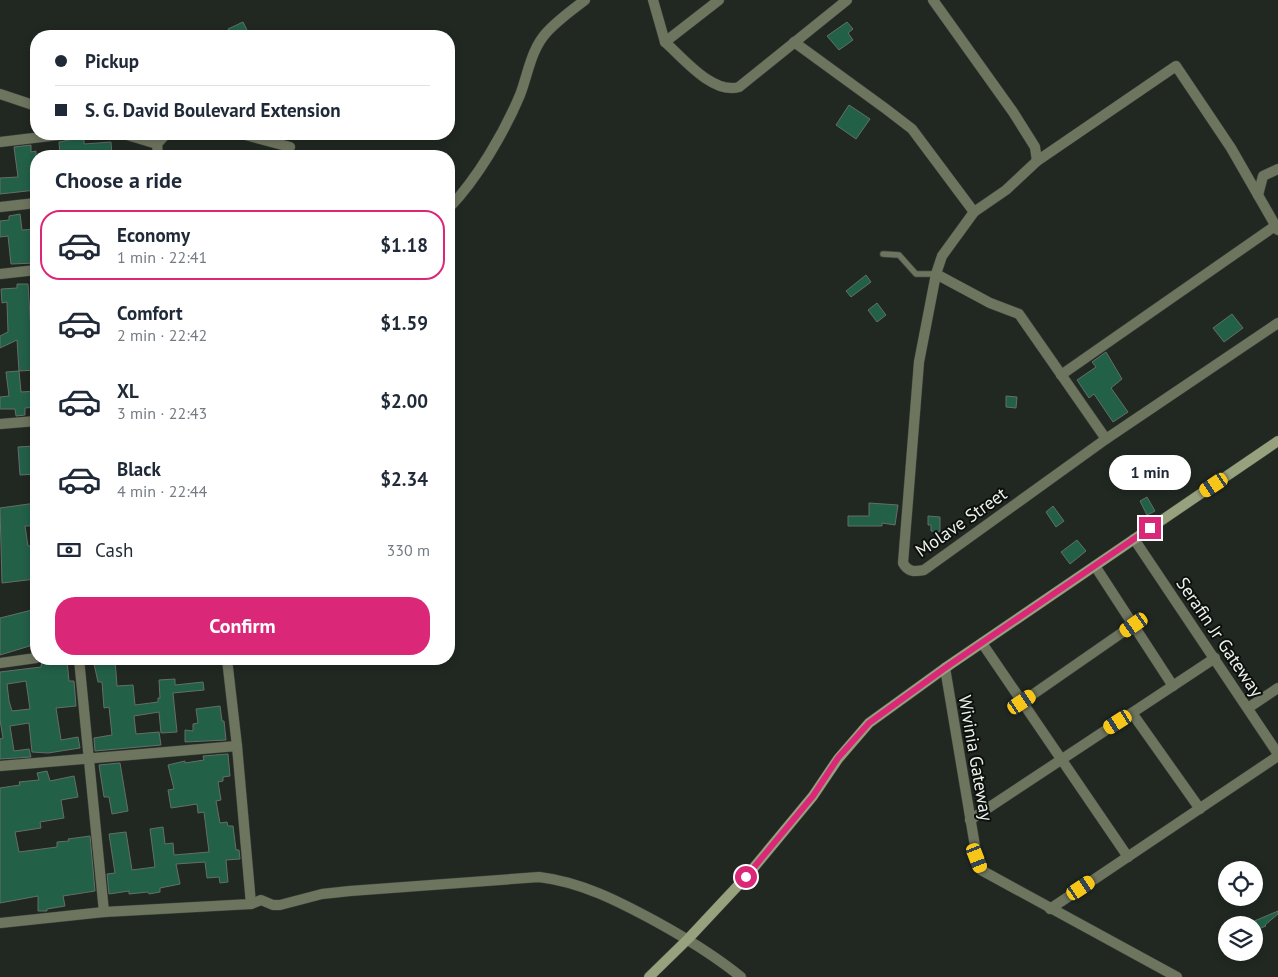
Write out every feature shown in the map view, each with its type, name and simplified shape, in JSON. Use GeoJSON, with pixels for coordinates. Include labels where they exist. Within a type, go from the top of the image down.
{"type":"FeatureCollection","features":[{"type":"Feature","properties":{"kind":"street"},"geometry":{"type":"LineString","coordinates":[[455,202],[503,130],[520,95],[535,49],[546,32],[585,0]]}},
{"type":"Feature","properties":{"kind":"street"},"geometry":{"type":"LineString","coordinates":[[652,0],[665,42],[708,80],[730,90],[739,87],[847,0]]}},
{"type":"Feature","properties":{"kind":"street"},"geometry":{"type":"LineString","coordinates":[[665,42],[719,0]]}},
{"type":"Feature","properties":{"kind":"street"},"geometry":{"type":"LineString","coordinates":[[933,0],[1019,120],[1035,148],[1037,161]]}},
{"type":"Feature","properties":{"kind":"street"},"geometry":{"type":"LineString","coordinates":[[794,42],[912,129],[974,212]]}},
{"type":"Feature","properties":{"kind":"street"},"geometry":{"type":"LineString","coordinates":[[1061,375],[1277,228],[1231,148],[1176,66],[1037,161],[1006,190],[974,212],[942,256],[936,274],[977,296],[1019,314],[1061,375],[1106,439]]}},
{"type":"Feature","properties":{"kind":"street"},"geometry":{"type":"LineString","coordinates":[[0,94],[30,104]]}},
{"type":"Feature","properties":{"kind":"street"},"geometry":{"type":"LineString","coordinates":[[0,142],[30,138]]}},
{"type":"Feature","properties":{"kind":"street"},"geometry":{"type":"LineString","coordinates":[[144,140],[157,144]]}},
{"type":"Feature","properties":{"kind":"street"},"geometry":{"type":"LineString","coordinates":[[158,150],[157,144],[161,140]]}},
{"type":"Feature","properties":{"kind":"street"},"geometry":{"type":"LineString","coordinates":[[264,140],[290,147]]}},
{"type":"Feature","properties":{"kind":"street"},"geometry":{"type":"LineString","coordinates":[[1258,195],[1263,176],[1278,169]]}},
{"type":"Feature","properties":{"kind":"street"},"geometry":{"type":"LineString","coordinates":[[0,207],[30,204]]}},
{"type":"Feature","properties":{"kind":"street"},"geometry":{"type":"LineString","coordinates":[[0,274],[30,271]]}},
{"type":"Feature","properties":{"kind":"street","name":"Molave Street"},"geometry":{"type":"LineString","coordinates":[[936,274],[919,362],[903,562],[906,567],[915,572],[924,570],[1106,439],[1278,323]]}},
{"type":"Feature","properties":{"kind":"street"},"geometry":{"type":"LineString","coordinates":[[0,424],[30,422]]}},
{"type":"Feature","properties":{"kind":"street"},"geometry":{"type":"LineString","coordinates":[[649,977],[688,939],[746,877],[813,796],[838,758],[869,723],[945,668],[1278,441]]}},
{"type":"Feature","properties":{"kind":"street","name":"Serafin Jr Gateway"},"geometry":{"type":"LineString","coordinates":[[1134,539],[1278,755]]}},
{"type":"Feature","properties":{"kind":"street"},"geometry":{"type":"LineString","coordinates":[[1095,566],[1173,686]]}},
{"type":"Feature","properties":{"kind":"street"},"geometry":{"type":"LineString","coordinates":[[1022,702],[1134,625]]}},
{"type":"Feature","properties":{"kind":"street"},"geometry":{"type":"LineString","coordinates":[[982,643],[1128,857]]}},
{"type":"Feature","properties":{"kind":"street"},"geometry":{"type":"LineString","coordinates":[[970,820],[1214,658]]}},
{"type":"Feature","properties":{"kind":"street"},"geometry":{"type":"LineString","coordinates":[[0,663],[30,659]]}},
{"type":"Feature","properties":{"kind":"street"},"geometry":{"type":"LineString","coordinates":[[80,665],[104,912]]}},
{"type":"Feature","properties":{"kind":"street"},"geometry":{"type":"LineString","coordinates":[[228,665],[251,904]]}},
{"type":"Feature","properties":{"kind":"street","name":"Wivinia Gateway"},"geometry":{"type":"LineString","coordinates":[[945,668],[970,820],[981,870],[1177,977]]}},
{"type":"Feature","properties":{"kind":"street"},"geometry":{"type":"LineString","coordinates":[[1248,708],[1278,688]]}},
{"type":"Feature","properties":{"kind":"street"},"geometry":{"type":"LineString","coordinates":[[1132,713],[1200,809]]}},
{"type":"Feature","properties":{"kind":"street"},"geometry":{"type":"LineString","coordinates":[[0,766],[237,746]]}},
{"type":"Feature","properties":{"kind":"street"},"geometry":{"type":"LineString","coordinates":[[1050,909],[1278,755]]}},
{"type":"Feature","properties":{"kind":"street"},"geometry":{"type":"LineString","coordinates":[[0,923],[104,912],[251,904],[261,900],[273,905],[280,905],[322,894],[539,877],[570,882],[596,892],[688,939],[710,952],[741,977]]}},
{"type":"Feature","properties":{"kind":"lane"},"geometry":{"type":"LineString","coordinates":[[883,254],[899,255],[916,274],[936,274]]}},
{"type":"Feature","properties":{"kind":"building"},"geometry":{"type":"Polygon","coordinates":[[[243,22],[247,30],[228,30],[243,22]]]}},
{"type":"Feature","properties":{"kind":"building"},"geometry":{"type":"Polygon","coordinates":[[[847,22],[853,29],[848,33],[853,40],[839,50],[827,36],[847,22]]]}},
{"type":"Feature","properties":{"kind":"building"},"geometry":{"type":"Polygon","coordinates":[[[849,105],[870,119],[856,139],[836,125],[849,105]]]}},
{"type":"Feature","properties":{"kind":"building"},"geometry":{"type":"Polygon","coordinates":[[[84,140],[84,144],[111,142],[112,150],[60,150],[59,142],[84,140]]]}},
{"type":"Feature","properties":{"kind":"building"},"geometry":{"type":"Polygon","coordinates":[[[31,145],[30,191],[0,194],[0,178],[18,177],[14,147],[31,145]]]}},
{"type":"Feature","properties":{"kind":"building"},"geometry":{"type":"Polygon","coordinates":[[[20,214],[22,230],[30,229],[30,263],[11,264],[8,236],[0,237],[0,221],[9,220],[9,216],[20,214]]]}},
{"type":"Feature","properties":{"kind":"building"},"geometry":{"type":"Polygon","coordinates":[[[866,275],[871,282],[851,297],[846,291],[866,275]]]}},
{"type":"Feature","properties":{"kind":"building"},"geometry":{"type":"Polygon","coordinates":[[[17,284],[28,284],[30,370],[19,371],[17,340],[0,348],[0,336],[8,332],[7,302],[2,303],[1,289],[17,288],[17,284]]]}},
{"type":"Feature","properties":{"kind":"building"},"geometry":{"type":"Polygon","coordinates":[[[877,303],[886,315],[877,322],[868,310],[877,303]]]}},
{"type":"Feature","properties":{"kind":"building"},"geometry":{"type":"Polygon","coordinates":[[[1232,314],[1243,328],[1224,342],[1213,328],[1232,314]]]}},
{"type":"Feature","properties":{"kind":"building"},"geometry":{"type":"Polygon","coordinates":[[[1106,352],[1122,379],[1111,388],[1128,412],[1113,422],[1094,394],[1089,398],[1077,380],[1096,367],[1092,362],[1106,352]]]}},
{"type":"Feature","properties":{"kind":"building"},"geometry":{"type":"Polygon","coordinates":[[[19,371],[21,392],[30,391],[30,408],[25,408],[25,415],[16,416],[15,409],[0,409],[0,397],[9,396],[6,372],[19,371]]]}},
{"type":"Feature","properties":{"kind":"building"},"geometry":{"type":"Polygon","coordinates":[[[1006,396],[1017,397],[1016,408],[1006,407],[1006,396]]]}},
{"type":"Feature","properties":{"kind":"building"},"geometry":{"type":"Polygon","coordinates":[[[30,446],[30,474],[20,475],[18,447],[30,446]]]}},
{"type":"Feature","properties":{"kind":"building"},"geometry":{"type":"Polygon","coordinates":[[[1147,497],[1155,511],[1147,515],[1140,501],[1147,497]]]}},
{"type":"Feature","properties":{"kind":"building"},"geometry":{"type":"Polygon","coordinates":[[[869,503],[898,505],[895,525],[882,523],[882,526],[848,526],[848,516],[869,516],[869,503]]]}},
{"type":"Feature","properties":{"kind":"building"},"geometry":{"type":"Polygon","coordinates":[[[30,504],[30,526],[25,526],[28,546],[30,546],[30,580],[2,583],[0,508],[30,504]]]}},
{"type":"Feature","properties":{"kind":"building"},"geometry":{"type":"Polygon","coordinates":[[[1053,506],[1064,521],[1056,527],[1046,512],[1053,506]]]}},
{"type":"Feature","properties":{"kind":"building"},"geometry":{"type":"Polygon","coordinates":[[[928,516],[940,517],[940,532],[931,531],[931,525],[928,525],[928,516]]]}},
{"type":"Feature","properties":{"kind":"building"},"geometry":{"type":"Polygon","coordinates":[[[1077,540],[1086,551],[1070,564],[1061,552],[1077,540]]]}},
{"type":"Feature","properties":{"kind":"building"},"geometry":{"type":"Polygon","coordinates":[[[30,610],[30,646],[0,655],[0,618],[30,610]]]}},
{"type":"Feature","properties":{"kind":"building"},"geometry":{"type":"Polygon","coordinates":[[[41,665],[67,665],[69,681],[74,681],[76,706],[56,708],[61,740],[78,737],[80,748],[48,753],[32,752],[29,723],[10,726],[14,751],[29,749],[31,757],[0,759],[0,739],[3,738],[0,720],[0,672],[41,667],[41,665]],[[26,681],[7,684],[12,711],[30,709],[26,681]]]}},
{"type":"Feature","properties":{"kind":"building"},"geometry":{"type":"Polygon","coordinates":[[[94,665],[115,665],[117,686],[133,685],[135,705],[158,702],[158,698],[160,698],[159,680],[175,679],[175,685],[203,682],[204,690],[173,693],[177,732],[161,733],[159,712],[134,716],[136,734],[159,732],[161,745],[95,751],[94,738],[112,735],[109,707],[104,708],[102,682],[98,682],[94,665]]]}},
{"type":"Feature","properties":{"kind":"building"},"geometry":{"type":"Polygon","coordinates":[[[220,706],[226,740],[185,742],[185,730],[193,731],[193,724],[198,723],[196,709],[220,706]]]}},
{"type":"Feature","properties":{"kind":"building"},"geometry":{"type":"Polygon","coordinates":[[[228,754],[230,776],[223,777],[223,781],[218,782],[221,800],[216,801],[220,823],[227,822],[228,826],[233,826],[236,850],[239,850],[240,859],[226,860],[228,882],[220,883],[219,877],[207,878],[205,862],[176,864],[180,884],[160,888],[160,892],[149,894],[148,892],[129,894],[129,891],[109,894],[107,874],[115,873],[109,834],[126,832],[132,870],[155,867],[150,829],[163,827],[165,844],[173,843],[174,855],[209,852],[204,812],[198,813],[197,804],[171,808],[168,790],[174,789],[168,765],[185,761],[185,763],[204,760],[203,756],[228,754]]]}},
{"type":"Feature","properties":{"kind":"building"},"geometry":{"type":"Polygon","coordinates":[[[120,763],[128,811],[112,814],[109,797],[104,797],[99,765],[120,763]]]}},
{"type":"Feature","properties":{"kind":"building"},"geometry":{"type":"Polygon","coordinates":[[[47,771],[50,781],[74,776],[78,797],[61,800],[64,818],[40,822],[41,828],[15,832],[19,852],[57,847],[57,842],[90,836],[95,891],[63,896],[65,906],[47,909],[47,911],[38,911],[38,896],[0,903],[0,788],[20,785],[19,782],[39,780],[37,773],[47,771]]]}},
{"type":"Feature","properties":{"kind":"building"},"geometry":{"type":"Polygon","coordinates":[[[1278,911],[1278,914],[1263,927],[1263,917],[1278,911]]]}},
{"type":"Feature","properties":{"kind":"route"},"geometry":{"type":"LineString","coordinates":[[746,877],[813,796],[838,758],[869,723],[945,668],[1150,528]]}}]}
